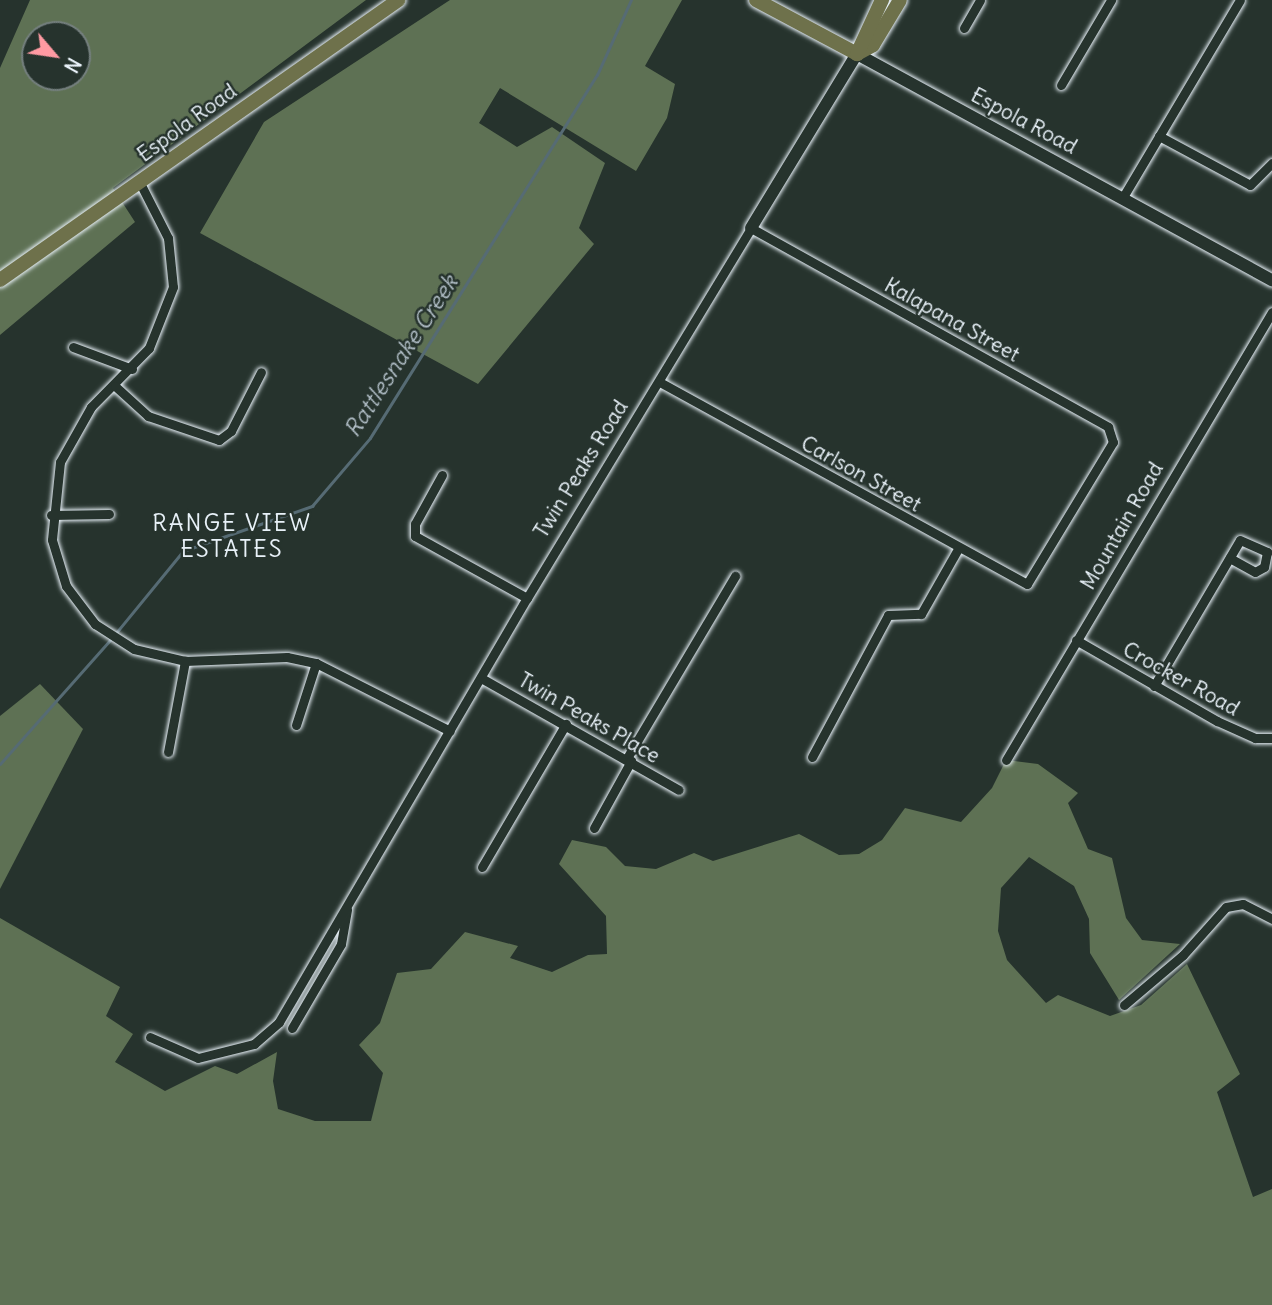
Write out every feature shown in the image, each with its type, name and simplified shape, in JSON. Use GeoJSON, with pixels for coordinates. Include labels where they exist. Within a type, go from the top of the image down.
{"type":"FeatureCollection","features":[{"type":"Feature","properties":{"kind":"main road","name":"Espola Road"},"geometry":{"type":"LineString","coordinates":[[0,280],[397,0]]}},
{"type":"Feature","properties":{"kind":"main road","name":"Espola Road"},"geometry":{"type":"LineString","coordinates":[[756,0],[1272,279]]}},
{"type":"Feature","properties":{"kind":"main road","name":"Twin Peaks Road"},"geometry":{"type":"LineString","coordinates":[[751,228],[857,54],[882,0]]}},
{"type":"Feature","properties":{"kind":"main road","name":"Twin Peaks Road"},"geometry":{"type":"LineString","coordinates":[[857,54],[873,45],[900,0]]}},
{"type":"Feature","properties":{"kind":"street"},"geometry":{"type":"LineString","coordinates":[[964,28],[980,0]]}},
{"type":"Feature","properties":{"kind":"street"},"geometry":{"type":"LineString","coordinates":[[1061,85],[1111,0]]}},
{"type":"Feature","properties":{"kind":"street"},"geometry":{"type":"LineString","coordinates":[[1123,197],[1240,0]]}},
{"type":"Feature","properties":{"kind":"street"},"geometry":{"type":"LineString","coordinates":[[1159,136],[1243,183],[1266,174],[1272,163]]}},
{"type":"Feature","properties":{"kind":"street"},"geometry":{"type":"LineString","coordinates":[[140,183],[165,229],[174,275],[166,316],[132,369],[91,407],[63,453],[51,514],[58,567],[83,611],[134,649],[184,661],[287,657],[316,663],[450,731]]}},
{"type":"Feature","properties":{"kind":"street","name":"Twin Peaks Road"},"geometry":{"type":"LineString","coordinates":[[150,1037],[198,1058],[262,1040],[296,997],[527,598],[751,228]]}},
{"type":"Feature","properties":{"kind":"street","name":"Kalapana Street"},"geometry":{"type":"LineString","coordinates":[[751,228],[1108,427],[1113,442],[1103,452],[1039,567]]}},
{"type":"Feature","properties":{"kind":"street","name":"Mountain Road"},"geometry":{"type":"LineString","coordinates":[[1006,760],[1272,312]]}},
{"type":"Feature","properties":{"kind":"street"},"geometry":{"type":"LineString","coordinates":[[73,347],[132,369]]}},
{"type":"Feature","properties":{"kind":"street"},"geometry":{"type":"LineString","coordinates":[[115,386],[149,416],[219,440],[231,431],[261,372]]}},
{"type":"Feature","properties":{"kind":"street","name":"Carlson Street"},"geometry":{"type":"LineString","coordinates":[[659,382],[1021,583],[1033,580],[1039,567]]}},
{"type":"Feature","properties":{"kind":"street"},"geometry":{"type":"LineString","coordinates":[[442,475],[415,524],[415,536],[527,598]]}},
{"type":"Feature","properties":{"kind":"street"},"geometry":{"type":"LineString","coordinates":[[51,514],[109,514]]}},
{"type":"Feature","properties":{"kind":"street"},"geometry":{"type":"LineString","coordinates":[[812,757],[888,615],[921,614],[958,549]]}},
{"type":"Feature","properties":{"kind":"street"},"geometry":{"type":"LineString","coordinates":[[1154,686],[1230,558]]}},
{"type":"Feature","properties":{"kind":"street"},"geometry":{"type":"LineString","coordinates":[[594,828],[629,760],[735,576]]}},
{"type":"Feature","properties":{"kind":"street","name":"Crocker Road"},"geometry":{"type":"LineString","coordinates":[[1076,640],[1154,686],[1255,738],[1272,738]]}},
{"type":"Feature","properties":{"kind":"street"},"geometry":{"type":"LineString","coordinates":[[168,752],[184,661]]}},
{"type":"Feature","properties":{"kind":"street"},"geometry":{"type":"LineString","coordinates":[[296,725],[316,663]]}},
{"type":"Feature","properties":{"kind":"street","name":"Twin Peaks Place"},"geometry":{"type":"LineString","coordinates":[[481,678],[679,790]]}},
{"type":"Feature","properties":{"kind":"street"},"geometry":{"type":"LineString","coordinates":[[482,867],[566,724]]}},
{"type":"Feature","properties":{"kind":"street"},"geometry":{"type":"LineString","coordinates":[[1124,1005],[1183,955],[1226,907],[1243,904],[1272,919]]}},
{"type":"Feature","properties":{"kind":"street","name":"Twin Peaks Road"},"geometry":{"type":"LineString","coordinates":[[292,1028],[341,944],[347,909]]}},
{"type":"Feature","properties":{"kind":"green space"},"geometry":{"type":"Polygon","coordinates":[[[30,0],[366,0],[113,188],[135,222],[0,335],[0,68],[30,0]]]}},
{"type":"Feature","properties":{"kind":"green space"},"geometry":{"type":"Polygon","coordinates":[[[450,0],[682,0],[645,66],[675,84],[667,118],[636,171],[500,88],[479,123],[517,147],[552,127],[605,163],[579,228],[594,244],[478,384],[200,233],[264,122],[450,0]]]}},
{"type":"Feature","properties":{"kind":"green space"},"geometry":{"type":"Polygon","coordinates":[[[40,684],[83,729],[0,889],[0,716],[40,684]]]}},
{"type":"Feature","properties":{"kind":"green space"},"geometry":{"type":"Polygon","coordinates":[[[1006,760],[1038,764],[1078,793],[1068,803],[1088,849],[1112,858],[1126,918],[1142,940],[1180,944],[1119,1000],[1090,953],[1089,919],[1074,886],[1029,857],[1001,888],[998,931],[1007,960],[1046,1003],[1058,995],[1110,1016],[1141,1005],[1187,964],[1240,1074],[1217,1092],[1253,1197],[1272,1189],[1272,1305],[0,1305],[0,918],[120,987],[106,1016],[133,1034],[115,1062],[165,1091],[215,1066],[237,1074],[277,1052],[273,1081],[278,1109],[315,1121],[371,1121],[383,1073],[359,1045],[380,1023],[397,973],[431,969],[465,932],[518,946],[510,958],[552,972],[588,955],[607,954],[606,916],[559,864],[572,840],[606,847],[625,866],[656,869],[694,853],[713,861],[799,834],[839,855],[859,854],[882,840],[905,808],[961,822],[992,788],[1006,760]]]}},
{"type":"Feature","properties":{"kind":"waterway","name":"Rattlesnake Creek"},"geometry":{"type":"LineString","coordinates":[[116,633],[183,551],[312,506],[370,438],[597,75],[631,0]]}},
{"type":"Feature","properties":{"kind":"waterway","name":"Rattlesnake Creek"},"geometry":{"type":"LineString","coordinates":[[0,764],[112,638]]}},
{"type":"Feature","properties":{"kind":"district","name":"RANGE VIEW ESTATES"},"geometry":{"type":"Point","coordinates":[232,536]}}]}
